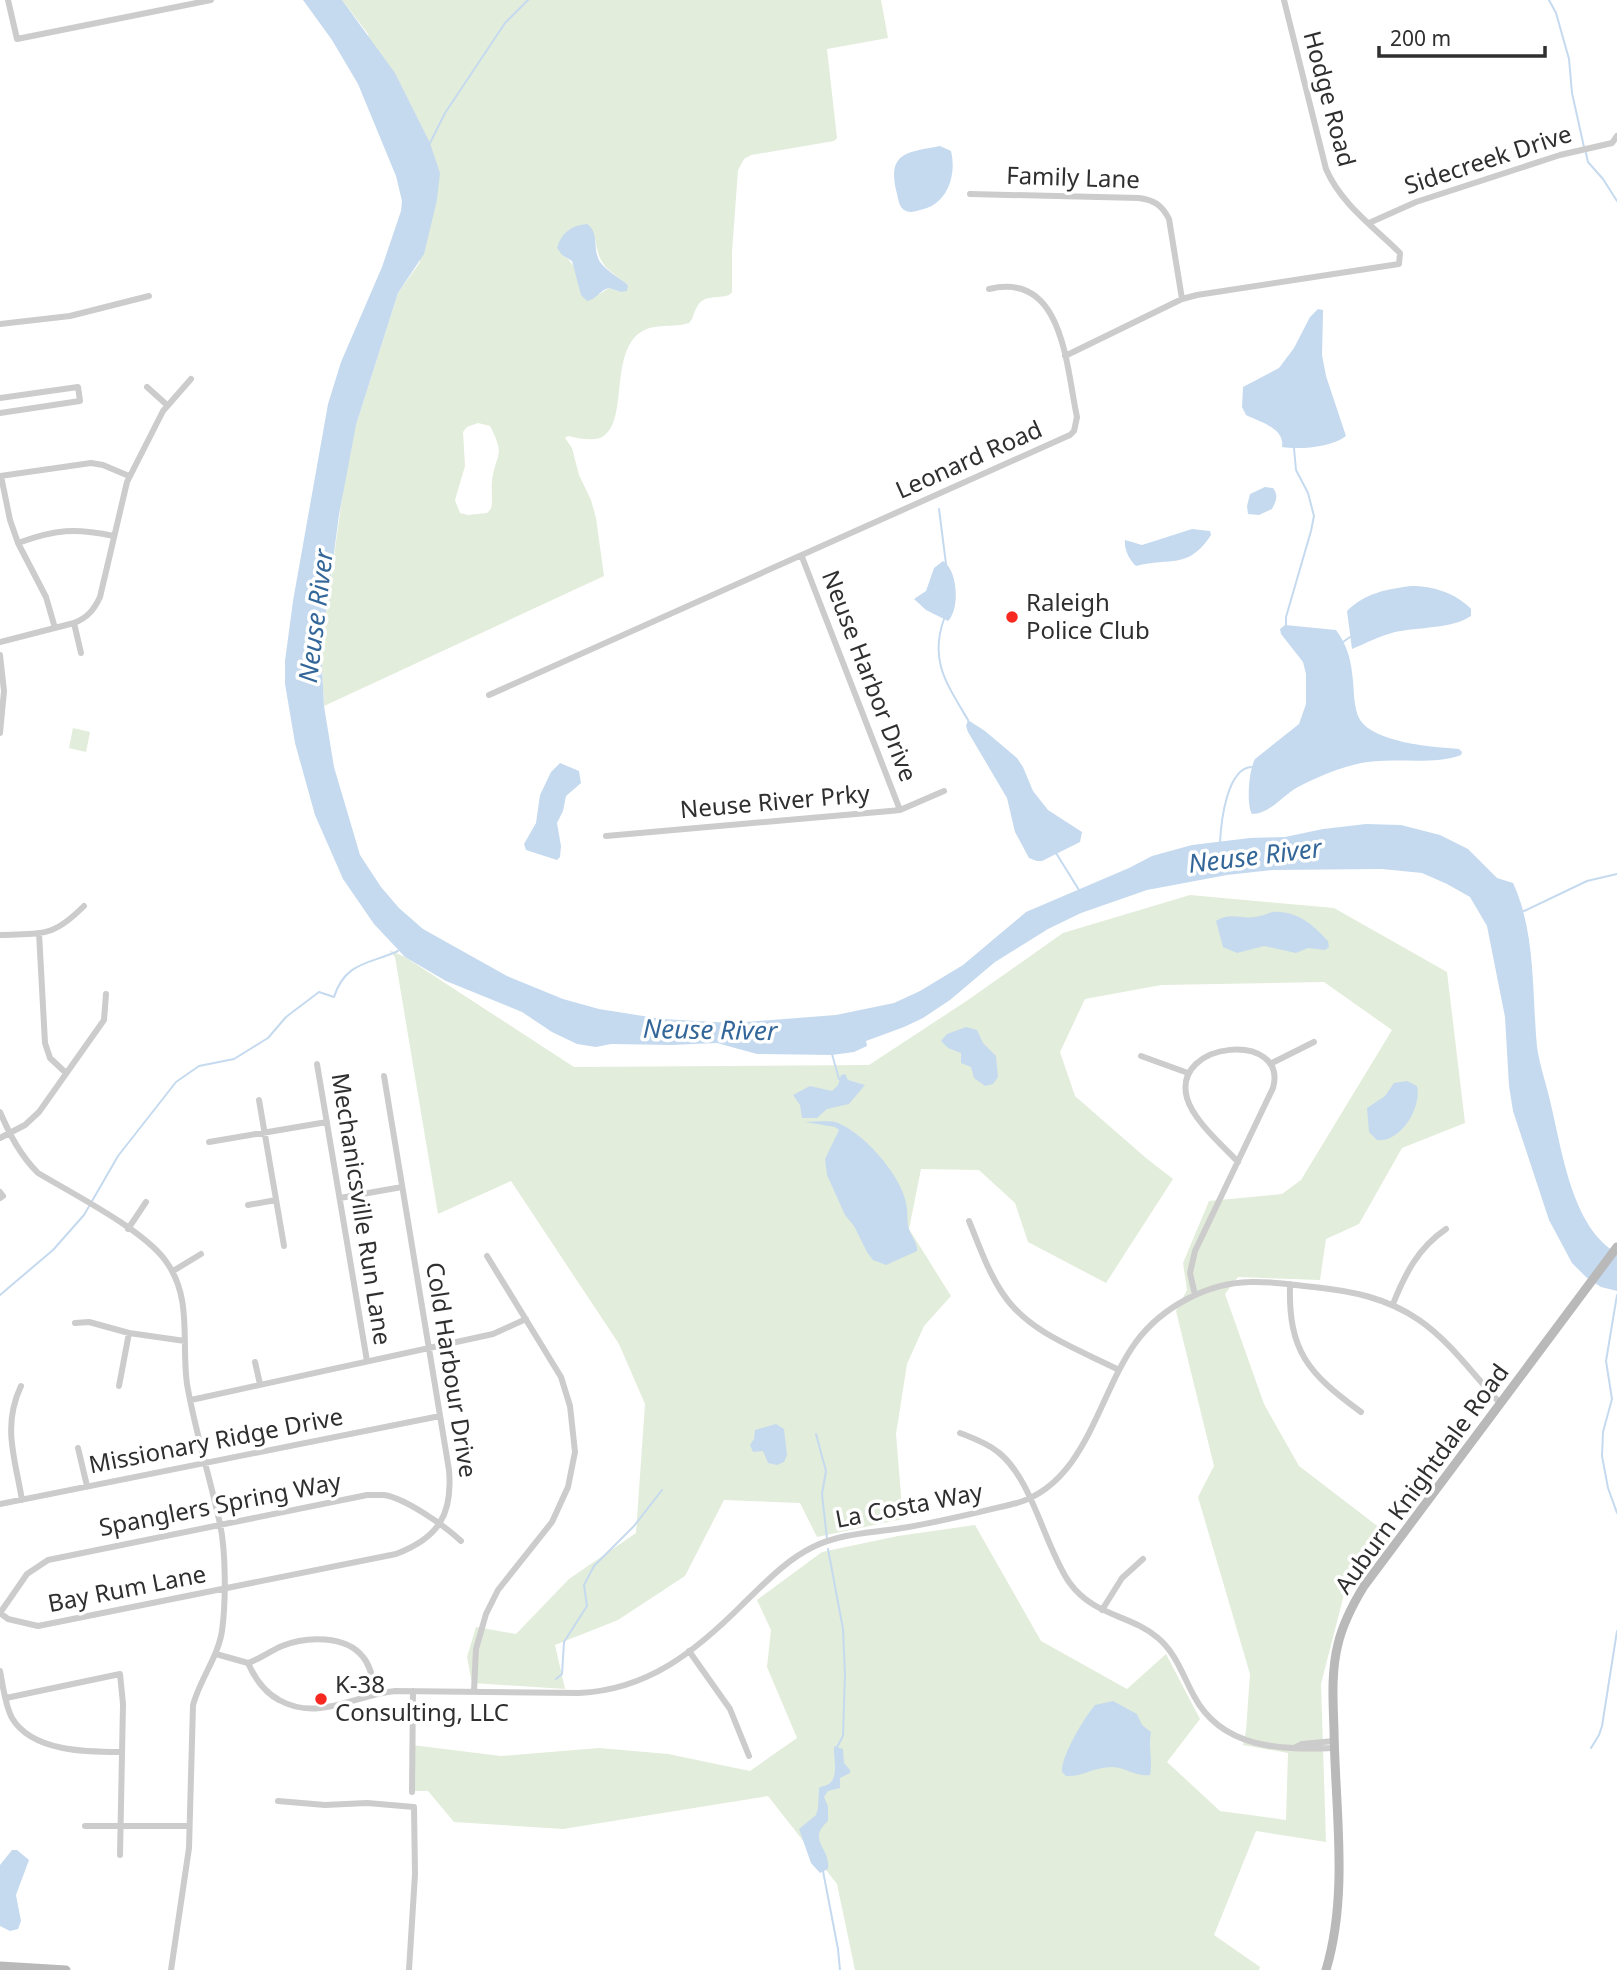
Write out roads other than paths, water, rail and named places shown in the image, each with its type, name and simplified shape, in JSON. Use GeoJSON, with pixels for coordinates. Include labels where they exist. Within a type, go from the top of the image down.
{"type":"FeatureCollection","features":[{"type":"Feature","properties":{"kind":"street"},"geometry":{"type":"LineString","coordinates":[[8,0],[16,39],[189,2],[211,0]]}},
{"type":"Feature","properties":{"kind":"street","name":"Hodge Road"},"geometry":{"type":"LineString","coordinates":[[1182,299],[1399,264],[1400,253],[1356,212],[1334,187],[1326,169],[1284,0]]}},
{"type":"Feature","properties":{"kind":"street","name":"Sidecreek Drive"},"geometry":{"type":"LineString","coordinates":[[1369,222],[1416,202],[1567,153],[1612,143],[1617,136]]}},
{"type":"Feature","properties":{"kind":"street","name":"Family Lane"},"geometry":{"type":"LineString","coordinates":[[970,194],[1139,198],[1158,204],[1169,219],[1182,299]]}},
{"type":"Feature","properties":{"kind":"street","name":"Leonard Road"},"geometry":{"type":"LineString","coordinates":[[489,695],[1070,435],[1074,431],[1077,417],[1056,323],[1047,307],[1023,289],[1005,285],[989,289]]}},
{"type":"Feature","properties":{"kind":"street"},"geometry":{"type":"LineString","coordinates":[[0,324],[70,316],[149,296]]}},
{"type":"Feature","properties":{"kind":"street"},"geometry":{"type":"LineString","coordinates":[[1065,356],[1182,299]]}},
{"type":"Feature","properties":{"kind":"street"},"geometry":{"type":"LineString","coordinates":[[0,642],[74,624],[87,617],[96,605],[129,476],[167,405],[191,379]]}},
{"type":"Feature","properties":{"kind":"street"},"geometry":{"type":"LineString","coordinates":[[0,398],[78,387],[79,401],[0,412]]}},
{"type":"Feature","properties":{"kind":"street"},"geometry":{"type":"LineString","coordinates":[[147,387],[167,405]]}},
{"type":"Feature","properties":{"kind":"street"},"geometry":{"type":"LineString","coordinates":[[55,628],[46,597],[10,520],[1,476],[91,463],[129,476]]}},
{"type":"Feature","properties":{"kind":"street"},"geometry":{"type":"LineString","coordinates":[[18,542],[71,529],[114,536]]}},
{"type":"Feature","properties":{"kind":"street","name":"Neuse Harbor Drive"},"geometry":{"type":"LineString","coordinates":[[802,557],[900,810]]}},
{"type":"Feature","properties":{"kind":"street"},"geometry":{"type":"LineString","coordinates":[[74,624],[81,653]]}},
{"type":"Feature","properties":{"kind":"street"},"geometry":{"type":"LineString","coordinates":[[0,655],[4,706],[0,733]]}},
{"type":"Feature","properties":{"kind":"street","name":"Neuse River Prky"},"geometry":{"type":"LineString","coordinates":[[606,836],[900,810],[944,791]]}},
{"type":"Feature","properties":{"kind":"street"},"geometry":{"type":"LineString","coordinates":[[0,935],[51,932],[64,925],[83,906]]}},
{"type":"Feature","properties":{"kind":"street"},"geometry":{"type":"LineString","coordinates":[[39,933],[46,1048],[53,1062],[65,1073]]}},
{"type":"Feature","properties":{"kind":"street"},"geometry":{"type":"LineString","coordinates":[[0,1138],[32,1120],[104,1020],[106,995]]}},
{"type":"Feature","properties":{"kind":"street"},"geometry":{"type":"LineString","coordinates":[[1272,1063],[1314,1042]]}},
{"type":"Feature","properties":{"kind":"street"},"geometry":{"type":"LineString","coordinates":[[1195,1295],[1190,1278],[1192,1260],[1273,1088],[1276,1074],[1272,1063],[1257,1053],[1222,1051],[1200,1060],[1188,1073],[1186,1090],[1190,1105],[1238,1162]]}},
{"type":"Feature","properties":{"kind":"street"},"geometry":{"type":"LineString","coordinates":[[1141,1056],[1188,1073]]}},
{"type":"Feature","properties":{"kind":"street","name":"Mechanicsville Run Lane"},"geometry":{"type":"LineString","coordinates":[[317,1064],[367,1361]]}},
{"type":"Feature","properties":{"kind":"street","name":"Cold Harbour Drive"},"geometry":{"type":"LineString","coordinates":[[384,1076],[449,1470],[450,1496],[439,1525]]}},
{"type":"Feature","properties":{"kind":"street"},"geometry":{"type":"LineString","coordinates":[[259,1100],[284,1246]]}},
{"type":"Feature","properties":{"kind":"street"},"geometry":{"type":"LineString","coordinates":[[0,1112],[24,1159],[38,1173],[152,1245],[173,1271],[183,1299],[191,1400],[221,1525],[223,1589],[222,1630],[216,1654],[197,1689],[193,1704],[184,1890],[171,1970]]}},
{"type":"Feature","properties":{"kind":"street"},"geometry":{"type":"LineString","coordinates":[[209,1142],[327,1122]]}},
{"type":"Feature","properties":{"kind":"street"},"geometry":{"type":"LineString","coordinates":[[340,1198],[402,1187]]}},
{"type":"Feature","properties":{"kind":"street"},"geometry":{"type":"LineString","coordinates":[[0,1192],[3,1196],[0,1198]]}},
{"type":"Feature","properties":{"kind":"street"},"geometry":{"type":"LineString","coordinates":[[248,1205],[276,1200]]}},
{"type":"Feature","properties":{"kind":"street"},"geometry":{"type":"LineString","coordinates":[[128,1229],[146,1202]]}},
{"type":"Feature","properties":{"kind":"street"},"geometry":{"type":"LineString","coordinates":[[969,1221],[996,1283],[1022,1316],[1045,1333],[1119,1370]]}},
{"type":"Feature","properties":{"kind":"street"},"geometry":{"type":"LineString","coordinates":[[1393,1304],[1415,1258],[1429,1242],[1446,1229]]}},
{"type":"Feature","properties":{"kind":"street","name":"Auburn Knightdale Road"},"geometry":{"type":"LineString","coordinates":[[1326,1970],[1334,1944],[1339,1900],[1333,1685],[1335,1655],[1352,1605],[1371,1575],[1617,1247]]}},
{"type":"Feature","properties":{"kind":"street"},"geometry":{"type":"LineString","coordinates":[[173,1271],[201,1254]]}},
{"type":"Feature","properties":{"kind":"street"},"geometry":{"type":"LineString","coordinates":[[474,1691],[476,1649],[486,1614],[498,1590],[552,1522],[568,1486],[575,1438],[568,1397],[554,1365],[487,1256]]}},
{"type":"Feature","properties":{"kind":"street","name":"La Costa Way"},"geometry":{"type":"LineString","coordinates":[[248,1663],[262,1687],[275,1698],[304,1709],[332,1707],[376,1692],[579,1693],[609,1690],[646,1678],[719,1628],[781,1568],[815,1546],[849,1536],[918,1525],[1029,1500],[1057,1479],[1071,1464],[1119,1370],[1148,1329],[1173,1308],[1195,1295],[1241,1282],[1290,1284],[1351,1292],[1393,1304],[1438,1335],[1500,1403]]}},
{"type":"Feature","properties":{"kind":"street"},"geometry":{"type":"LineString","coordinates":[[1290,1284],[1291,1323],[1300,1352],[1311,1370],[1327,1387],[1361,1412]]}},
{"type":"Feature","properties":{"kind":"street"},"geometry":{"type":"LineString","coordinates":[[191,1400],[501,1332],[526,1319]]}},
{"type":"Feature","properties":{"kind":"street"},"geometry":{"type":"LineString","coordinates":[[75,1323],[89,1322],[129,1333],[185,1341]]}},
{"type":"Feature","properties":{"kind":"street"},"geometry":{"type":"LineString","coordinates":[[119,1386],[129,1333]]}},
{"type":"Feature","properties":{"kind":"street"},"geometry":{"type":"LineString","coordinates":[[255,1362],[260,1384]]}},
{"type":"Feature","properties":{"kind":"street"},"geometry":{"type":"LineString","coordinates":[[21,1386],[13,1403],[10,1429],[22,1500]]}},
{"type":"Feature","properties":{"kind":"street","name":"Missionary Ridge Drive"},"geometry":{"type":"LineString","coordinates":[[0,1504],[440,1416]]}},
{"type":"Feature","properties":{"kind":"street"},"geometry":{"type":"LineString","coordinates":[[960,1433],[996,1450],[1009,1462],[1069,1582],[1083,1597],[1102,1610],[1148,1630],[1165,1644],[1201,1708],[1213,1723],[1227,1734],[1258,1744],[1296,1747],[1334,1745]]}},
{"type":"Feature","properties":{"kind":"street"},"geometry":{"type":"LineString","coordinates":[[78,1448],[87,1486]]}},
{"type":"Feature","properties":{"kind":"street","name":"Spanglers Spring Way"},"geometry":{"type":"LineString","coordinates":[[0,1613],[21,1580],[48,1560],[367,1495],[384,1495],[397,1499],[447,1528],[461,1541]]}},
{"type":"Feature","properties":{"kind":"street"},"geometry":{"type":"LineString","coordinates":[[223,1589],[396,1554],[417,1546],[439,1525]]}},
{"type":"Feature","properties":{"kind":"street"},"geometry":{"type":"LineString","coordinates":[[1102,1610],[1122,1578],[1143,1559]]}},
{"type":"Feature","properties":{"kind":"street","name":"Bay Rum Lane"},"geometry":{"type":"LineString","coordinates":[[0,1613],[8,1619],[38,1626],[223,1589]]}},
{"type":"Feature","properties":{"kind":"street"},"geometry":{"type":"LineString","coordinates":[[216,1654],[248,1663],[284,1645],[299,1642],[327,1640],[355,1645],[365,1658],[376,1692]]}},
{"type":"Feature","properties":{"kind":"street"},"geometry":{"type":"LineString","coordinates":[[689,1651],[730,1709],[749,1756]]}},
{"type":"Feature","properties":{"kind":"street"},"geometry":{"type":"LineString","coordinates":[[0,1671],[13,1719],[33,1738],[83,1751],[121,1752]]}},
{"type":"Feature","properties":{"kind":"street"},"geometry":{"type":"LineString","coordinates":[[6,1698],[120,1674],[123,1704],[120,1855]]}},
{"type":"Feature","properties":{"kind":"street"},"geometry":{"type":"LineString","coordinates":[[412,1792],[413,1691]]}},
{"type":"Feature","properties":{"kind":"street"},"geometry":{"type":"LineString","coordinates":[[278,1801],[414,1807],[415,1874],[409,1970]]}},
{"type":"Feature","properties":{"kind":"street"},"geometry":{"type":"LineString","coordinates":[[85,1826],[189,1826]]}},
{"type":"Feature","properties":{"kind":"street"},"geometry":{"type":"LineString","coordinates":[[0,1966],[62,1970]]}},
{"type":"Feature","properties":{"kind":"water","name":"Neuse River"},"geometry":{"type":"Polygon","coordinates":[[[303,0],[342,0],[395,73],[430,143],[440,173],[437,200],[424,254],[398,293],[356,425],[339,515],[321,650],[324,706],[334,767],[360,855],[399,908],[423,929],[507,976],[563,999],[599,1009],[662,1019],[732,1023],[836,1015],[894,1003],[963,965],[1026,912],[1152,856],[1192,845],[1285,837],[1366,824],[1401,825],[1440,835],[1468,849],[1497,878],[1513,883],[1526,922],[1532,964],[1537,1047],[1565,1165],[1579,1207],[1589,1226],[1617,1253],[1617,1291],[1601,1287],[1572,1263],[1549,1220],[1513,1111],[1505,1017],[1487,926],[1470,897],[1422,873],[1382,869],[1273,870],[1227,875],[1147,890],[1081,913],[1048,929],[995,962],[950,1000],[923,1018],[866,1041],[867,1046],[854,1052],[832,1055],[757,1054],[717,1043],[611,1044],[596,1047],[577,1044],[552,1032],[522,1012],[446,981],[405,957],[374,924],[343,879],[315,815],[295,743],[285,684],[285,661],[293,601],[328,404],[341,362],[382,267],[402,201],[396,176],[358,84],[332,40],[303,0]]]}},
{"type":"Feature","properties":{"kind":"water"},"geometry":{"type":"Polygon","coordinates":[[[940,146],[951,151],[952,170],[948,188],[937,202],[929,207],[914,212],[904,210],[898,201],[894,177],[898,161],[911,152],[940,146]]]}},
{"type":"Feature","properties":{"kind":"water"},"geometry":{"type":"Polygon","coordinates":[[[587,224],[595,237],[600,262],[628,285],[627,291],[609,288],[587,301],[581,295],[572,261],[557,248],[568,231],[587,224]]]}},
{"type":"Feature","properties":{"kind":"water"},"geometry":{"type":"Polygon","coordinates":[[[1318,309],[1323,310],[1322,355],[1326,376],[1346,436],[1316,447],[1282,447],[1282,440],[1276,430],[1246,415],[1242,407],[1243,387],[1279,368],[1294,348],[1310,317],[1318,309]]]}},
{"type":"Feature","properties":{"kind":"water"},"geometry":{"type":"Polygon","coordinates":[[[1265,487],[1273,488],[1276,494],[1272,509],[1259,515],[1248,514],[1250,494],[1265,487]]]}},
{"type":"Feature","properties":{"kind":"water"},"geometry":{"type":"Polygon","coordinates":[[[1192,529],[1210,531],[1211,535],[1203,546],[1186,558],[1136,566],[1126,551],[1125,540],[1142,545],[1192,529]]]}},
{"type":"Feature","properties":{"kind":"water"},"geometry":{"type":"Polygon","coordinates":[[[943,561],[952,572],[956,590],[954,608],[948,621],[926,610],[914,599],[926,591],[934,568],[943,561]]]}},
{"type":"Feature","properties":{"kind":"water"},"geometry":{"type":"Polygon","coordinates":[[[1411,586],[1428,587],[1451,595],[1471,609],[1471,616],[1445,625],[1395,632],[1352,649],[1347,611],[1361,600],[1377,593],[1411,586]]]}},
{"type":"Feature","properties":{"kind":"water"},"geometry":{"type":"Polygon","coordinates":[[[1285,625],[1336,630],[1350,660],[1357,714],[1366,726],[1377,733],[1404,742],[1459,749],[1461,755],[1436,760],[1380,761],[1353,765],[1304,784],[1292,790],[1271,808],[1252,814],[1249,786],[1255,759],[1299,724],[1306,704],[1306,674],[1303,662],[1281,634],[1280,629],[1285,625]]]}},
{"type":"Feature","properties":{"kind":"water"},"geometry":{"type":"Polygon","coordinates":[[[968,720],[1017,758],[1033,791],[1048,810],[1082,832],[1080,842],[1042,861],[1029,858],[1015,832],[1007,798],[968,732],[968,720]]]}},
{"type":"Feature","properties":{"kind":"water"},"geometry":{"type":"Polygon","coordinates":[[[560,763],[579,771],[581,783],[566,796],[557,823],[561,846],[557,860],[526,850],[524,844],[536,823],[540,795],[551,772],[560,763]]]}},
{"type":"Feature","properties":{"kind":"water"},"geometry":{"type":"Polygon","coordinates":[[[1272,912],[1289,913],[1304,920],[1328,941],[1329,947],[1325,950],[1308,948],[1296,953],[1264,946],[1237,953],[1223,947],[1216,921],[1230,916],[1255,917],[1272,912]]]}},
{"type":"Feature","properties":{"kind":"water"},"geometry":{"type":"Polygon","coordinates":[[[966,1027],[977,1030],[983,1043],[996,1056],[998,1077],[993,1084],[985,1086],[974,1078],[971,1067],[961,1063],[961,1053],[948,1048],[941,1041],[947,1034],[966,1027]]]}},
{"type":"Feature","properties":{"kind":"water"},"geometry":{"type":"Polygon","coordinates":[[[845,1074],[848,1080],[865,1085],[849,1104],[827,1109],[817,1118],[802,1118],[800,1105],[793,1095],[810,1086],[832,1091],[838,1085],[841,1075],[845,1074]]]}},
{"type":"Feature","properties":{"kind":"water"},"geometry":{"type":"Polygon","coordinates":[[[1407,1081],[1417,1086],[1418,1094],[1413,1113],[1402,1130],[1394,1136],[1377,1140],[1369,1132],[1367,1108],[1385,1096],[1394,1083],[1407,1081]]]}},
{"type":"Feature","properties":{"kind":"water"},"geometry":{"type":"Polygon","coordinates":[[[805,1122],[838,1123],[858,1135],[878,1155],[901,1188],[907,1206],[908,1226],[917,1251],[886,1265],[873,1260],[845,1215],[827,1175],[825,1159],[839,1130],[805,1122]]]}},
{"type":"Feature","properties":{"kind":"water"},"geometry":{"type":"Polygon","coordinates":[[[776,1424],[784,1429],[787,1455],[784,1462],[777,1465],[768,1463],[763,1451],[753,1452],[750,1445],[755,1430],[776,1424]]]}},
{"type":"Feature","properties":{"kind":"water"},"geometry":{"type":"Polygon","coordinates":[[[1113,1701],[1137,1714],[1142,1725],[1151,1732],[1150,1775],[1111,1767],[1066,1776],[1062,1772],[1065,1757],[1085,1719],[1095,1705],[1113,1701]]]}},
{"type":"Feature","properties":{"kind":"water"},"geometry":{"type":"Polygon","coordinates":[[[834,1746],[843,1749],[844,1763],[850,1773],[840,1778],[840,1788],[828,1791],[824,1797],[828,1806],[828,1821],[819,1834],[819,1839],[828,1861],[828,1869],[820,1873],[811,1863],[799,1829],[816,1815],[819,1788],[833,1780],[834,1746]]]}},
{"type":"Feature","properties":{"kind":"water"},"geometry":{"type":"Polygon","coordinates":[[[12,1850],[17,1850],[29,1860],[16,1895],[21,1921],[18,1929],[10,1931],[0,1926],[0,1865],[12,1850]]]}},
{"type":"Feature","properties":{"kind":"waterway"},"geometry":{"type":"LineString","coordinates":[[428,143],[505,23],[528,0]]}},
{"type":"Feature","properties":{"kind":"waterway"},"geometry":{"type":"LineString","coordinates":[[1549,0],[1556,13],[1569,59],[1572,93],[1584,147]]}},
{"type":"Feature","properties":{"kind":"waterway"},"geometry":{"type":"LineString","coordinates":[[1586,153],[1588,162],[1617,201]]}},
{"type":"Feature","properties":{"kind":"waterway"},"geometry":{"type":"LineString","coordinates":[[1286,625],[1314,516],[1308,493],[1296,470],[1294,448]]}},
{"type":"Feature","properties":{"kind":"waterway"},"geometry":{"type":"LineString","coordinates":[[939,509],[946,564]]}},
{"type":"Feature","properties":{"kind":"waterway"},"geometry":{"type":"LineString","coordinates":[[944,619],[938,647],[939,660],[947,683],[968,720]]}},
{"type":"Feature","properties":{"kind":"waterway"},"geometry":{"type":"LineString","coordinates":[[1343,642],[1350,637]]}},
{"type":"Feature","properties":{"kind":"waterway","name":"Neuse River"},"geometry":{"type":"LineString","coordinates":[[1220,843],[1224,810],[1231,786],[1243,770],[1251,767]]}},
{"type":"Feature","properties":{"kind":"waterway"},"geometry":{"type":"LineString","coordinates":[[1056,853],[1079,890]]}},
{"type":"Feature","properties":{"kind":"waterway"},"geometry":{"type":"LineString","coordinates":[[1524,911],[1587,881],[1617,874]]}},
{"type":"Feature","properties":{"kind":"waterway"},"geometry":{"type":"LineString","coordinates":[[0,1295],[53,1250],[84,1215],[118,1156],[176,1082],[199,1066],[234,1059],[268,1038],[286,1017],[319,992],[334,997],[351,970],[398,951]]}},
{"type":"Feature","properties":{"kind":"waterway"},"geometry":{"type":"LineString","coordinates":[[832,1054],[839,1079]]}},
{"type":"Feature","properties":{"kind":"waterway"},"geometry":{"type":"LineString","coordinates":[[1617,1295],[1606,1361],[1612,1399],[1603,1432],[1602,1456],[1608,1488],[1617,1513]]}},
{"type":"Feature","properties":{"kind":"waterway"},"geometry":{"type":"LineString","coordinates":[[816,1434],[826,1471],[822,1494],[827,1539]]}},
{"type":"Feature","properties":{"kind":"waterway"},"geometry":{"type":"LineString","coordinates":[[556,1679],[562,1674],[564,1642],[587,1606],[584,1585],[594,1566],[634,1526],[662,1490]]}},
{"type":"Feature","properties":{"kind":"waterway"},"geometry":{"type":"LineString","coordinates":[[828,1549],[843,1629],[843,1736],[837,1747]]}},
{"type":"Feature","properties":{"kind":"waterway"},"geometry":{"type":"LineString","coordinates":[[1591,1748],[1602,1726],[1617,1631]]}},
{"type":"Feature","properties":{"kind":"waterway"},"geometry":{"type":"LineString","coordinates":[[823,1871],[840,1970]]}},
{"type":"Feature","properties":{"kind":"place","name":"Raleigh Police Club"},"geometry":{"type":"Point","coordinates":[1012,617]}},
{"type":"Feature","properties":{"kind":"place","name":"K-38 Consulting, LLC"},"geometry":{"type":"Point","coordinates":[321,1699]}}]}
